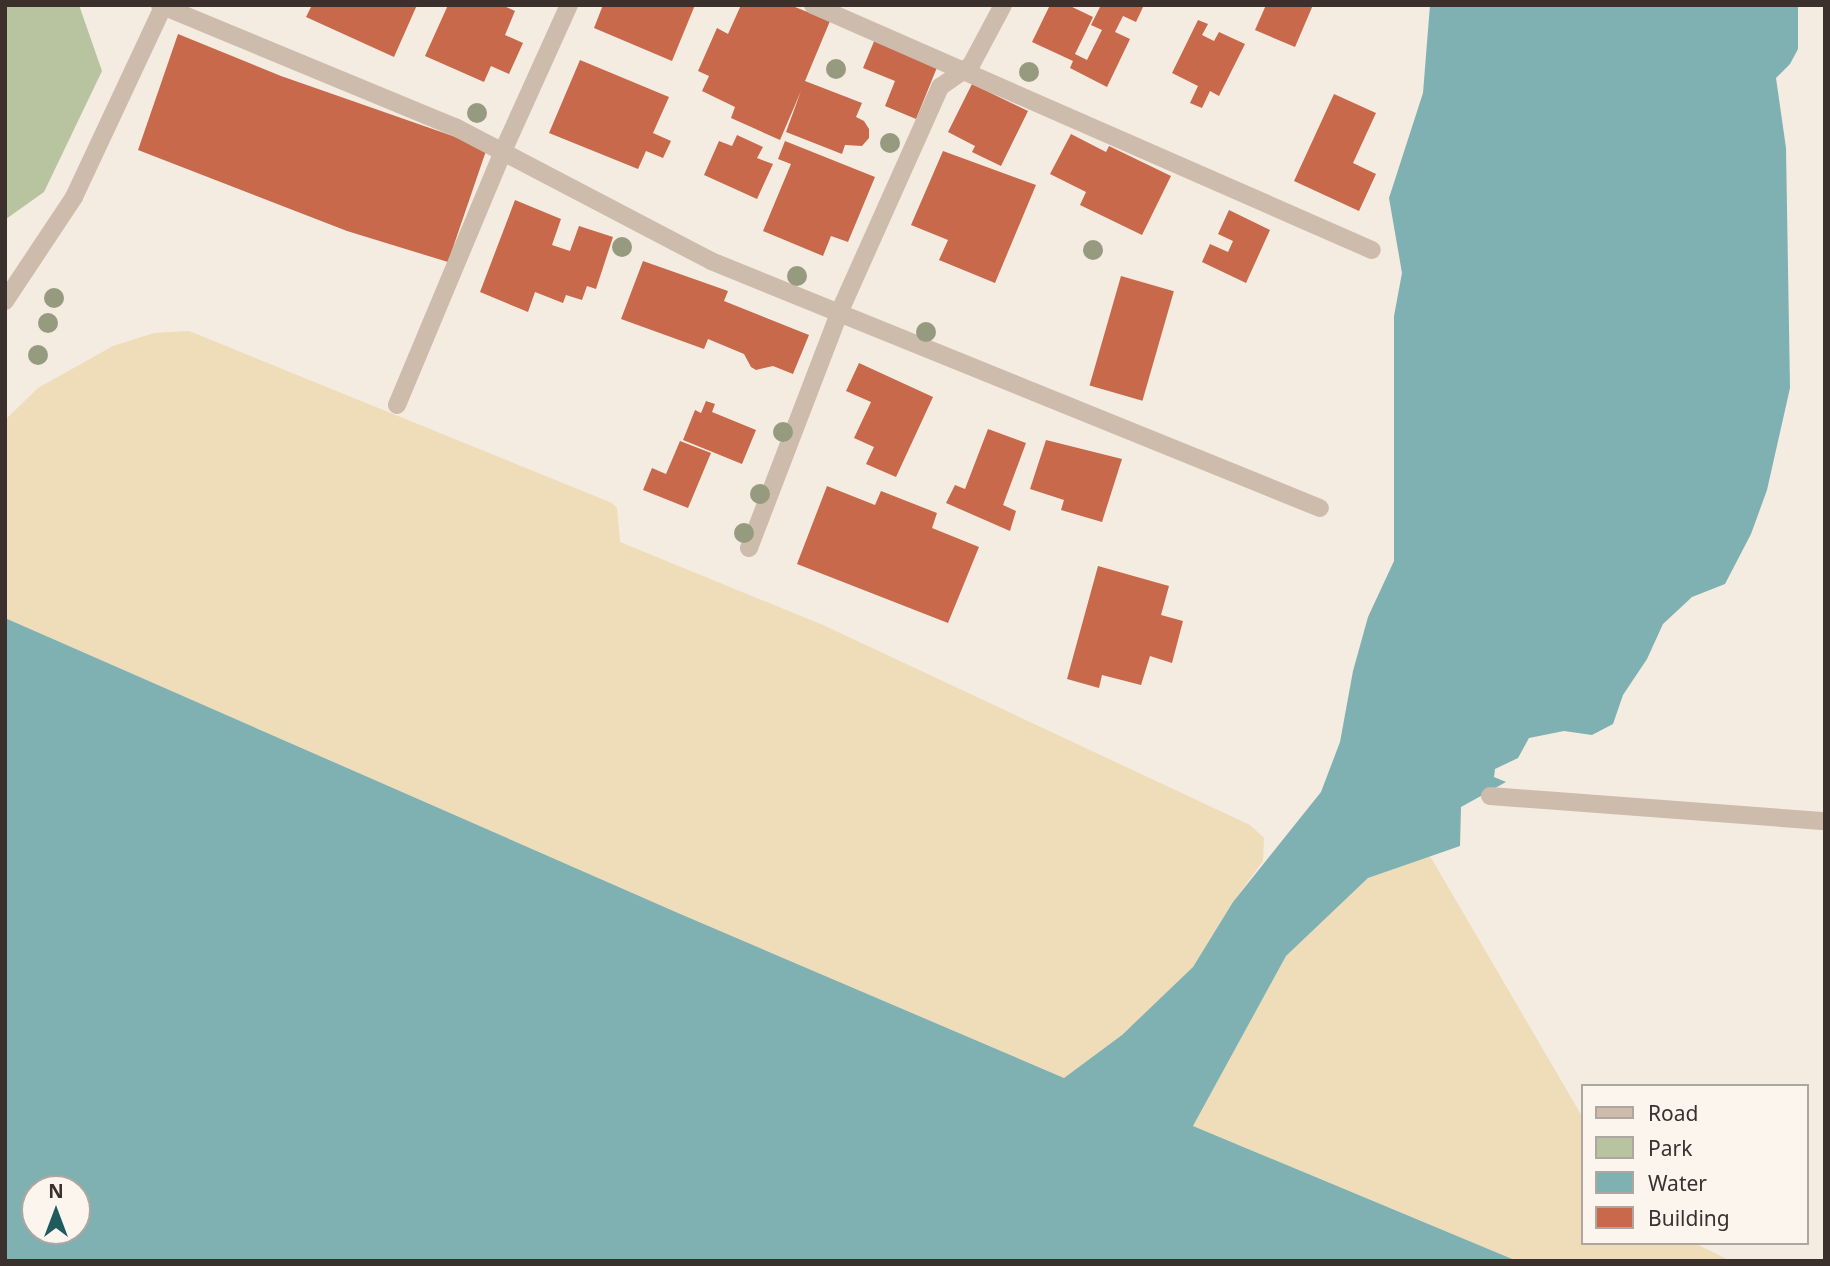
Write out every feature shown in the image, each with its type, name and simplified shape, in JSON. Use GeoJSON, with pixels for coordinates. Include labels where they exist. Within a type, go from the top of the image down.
{"type":"FeatureCollection","features":[{"type":"Feature","properties":{"kind":"street"},"geometry":{"type":"LineString","coordinates":[[397,405],[503,151],[569,5]]}},
{"type":"Feature","properties":{"kind":"street"},"geometry":{"type":"LineString","coordinates":[[813,5],[1372,250]]}},
{"type":"Feature","properties":{"kind":"street"},"geometry":{"type":"LineString","coordinates":[[748,548],[839,313],[940,86],[962,72],[974,59],[1003,5]]}},
{"type":"Feature","properties":{"kind":"street"},"geometry":{"type":"LineString","coordinates":[[5,301],[74,197],[163,6],[455,127],[662,237],[839,313],[1320,508]]}},
{"type":"Feature","properties":{"kind":"street"},"geometry":{"type":"LineString","coordinates":[[1490,796],[1825,821]]}},
{"type":"Feature","properties":{"kind":"green space"},"geometry":{"type":"Polygon","coordinates":[[[5,5],[79,5],[102,71],[44,192],[6,219],[5,240],[5,5]]]}},
{"type":"Feature","properties":{"kind":"sand"},"geometry":{"type":"Polygon","coordinates":[[[189,331],[612,503],[617,508],[620,542],[823,625],[1250,825],[1264,838],[1263,861],[1233,902],[1193,967],[1122,1035],[1064,1078],[678,913],[5,618],[5,420],[38,388],[113,346],[154,333],[189,331]]]}},
{"type":"Feature","properties":{"kind":"sand"},"geometry":{"type":"Polygon","coordinates":[[[1430,856],[1582,1116],[1582,1245],[1698,1245],[1731,1261],[1517,1261],[1193,1126],[1286,956],[1368,878],[1430,856]]]}},
{"type":"Feature","properties":{"kind":"water"},"geometry":{"type":"Polygon","coordinates":[[[1430,5],[1798,5],[1798,49],[1790,64],[1776,78],[1786,148],[1790,388],[1767,490],[1751,534],[1725,584],[1692,597],[1663,624],[1647,659],[1623,695],[1613,724],[1592,735],[1564,731],[1529,738],[1518,758],[1495,769],[1494,777],[1506,782],[1461,807],[1460,846],[1368,878],[1286,956],[1193,1126],[1517,1261],[5,1261],[5,618],[678,913],[1064,1078],[1122,1035],[1193,967],[1233,902],[1321,792],[1340,742],[1353,671],[1368,617],[1394,561],[1394,316],[1402,273],[1389,198],[1423,93],[1430,5]]]}},
{"type":"Feature","properties":{"kind":"building"},"geometry":{"type":"Polygon","coordinates":[[[312,5],[417,5],[394,57],[306,17],[312,5]]]}},
{"type":"Feature","properties":{"kind":"building"},"geometry":{"type":"Polygon","coordinates":[[[448,5],[502,5],[515,11],[505,35],[523,43],[509,74],[491,66],[484,82],[425,56],[448,5]]]}},
{"type":"Feature","properties":{"kind":"building"},"geometry":{"type":"Polygon","coordinates":[[[603,5],[695,5],[672,61],[594,28],[603,5]]]}},
{"type":"Feature","properties":{"kind":"building"},"geometry":{"type":"Polygon","coordinates":[[[741,5],[790,5],[830,21],[805,81],[862,103],[856,117],[864,121],[869,129],[869,138],[862,146],[845,145],[842,154],[786,132],[801,91],[780,140],[731,118],[735,107],[702,91],[709,76],[698,71],[717,28],[728,34],[741,5]]]}},
{"type":"Feature","properties":{"kind":"building"},"geometry":{"type":"Polygon","coordinates":[[[1050,5],[1068,5],[1093,17],[1075,54],[1087,60],[1102,30],[1091,25],[1101,5],[1144,5],[1136,22],[1123,16],[1115,32],[1130,39],[1107,87],[1070,68],[1073,61],[1032,42],[1050,5]]]}},
{"type":"Feature","properties":{"kind":"building"},"geometry":{"type":"Polygon","coordinates":[[[1266,5],[1313,5],[1295,47],[1255,30],[1266,5]]]}},
{"type":"Feature","properties":{"kind":"building"},"geometry":{"type":"Polygon","coordinates":[[[1198,20],[1208,24],[1202,35],[1214,41],[1219,32],[1245,44],[1219,96],[1210,91],[1202,108],[1190,103],[1198,86],[1172,73],[1198,20]]]}},
{"type":"Feature","properties":{"kind":"building"},"geometry":{"type":"Polygon","coordinates":[[[178,34],[281,76],[487,148],[448,262],[347,231],[138,150],[178,34]]]}},
{"type":"Feature","properties":{"kind":"building"},"geometry":{"type":"Polygon","coordinates":[[[875,39],[938,65],[916,119],[885,106],[895,81],[863,68],[875,39]]]}},
{"type":"Feature","properties":{"kind":"building"},"geometry":{"type":"Polygon","coordinates":[[[580,60],[669,97],[653,133],[671,141],[663,158],[646,151],[638,169],[549,133],[580,60]]]}},
{"type":"Feature","properties":{"kind":"building"},"geometry":{"type":"Polygon","coordinates":[[[972,84],[1028,111],[1001,166],[972,152],[975,146],[948,132],[972,84]]]}},
{"type":"Feature","properties":{"kind":"building"},"geometry":{"type":"Polygon","coordinates":[[[1334,94],[1376,113],[1353,163],[1376,174],[1359,211],[1294,181],[1334,94]]]}},
{"type":"Feature","properties":{"kind":"building"},"geometry":{"type":"Polygon","coordinates":[[[1071,134],[1106,152],[1109,146],[1171,176],[1142,235],[1080,205],[1086,192],[1050,174],[1071,134]]]}},
{"type":"Feature","properties":{"kind":"building"},"geometry":{"type":"Polygon","coordinates":[[[737,135],[763,147],[757,158],[773,164],[757,199],[704,175],[719,141],[732,146],[737,135]]]}},
{"type":"Feature","properties":{"kind":"building"},"geometry":{"type":"Polygon","coordinates":[[[785,141],[875,177],[848,242],[831,236],[823,256],[763,231],[791,164],[778,159],[785,141]]]}},
{"type":"Feature","properties":{"kind":"building"},"geometry":{"type":"Polygon","coordinates":[[[943,151],[1036,185],[995,283],[939,260],[948,240],[911,225],[943,151]]]}},
{"type":"Feature","properties":{"kind":"building"},"geometry":{"type":"Polygon","coordinates":[[[515,200],[561,219],[552,245],[570,251],[579,226],[613,237],[596,289],[587,286],[582,300],[566,295],[563,303],[535,292],[528,312],[480,292],[515,200]]]}},
{"type":"Feature","properties":{"kind":"building"},"geometry":{"type":"Polygon","coordinates":[[[1229,210],[1270,230],[1246,283],[1202,262],[1210,244],[1228,252],[1233,241],[1218,234],[1229,210]]]}},
{"type":"Feature","properties":{"kind":"building"},"geometry":{"type":"Polygon","coordinates":[[[643,261],[728,291],[724,301],[809,335],[793,374],[773,366],[756,370],[751,367],[744,354],[708,339],[704,349],[621,319],[643,261]]]}},
{"type":"Feature","properties":{"kind":"building"},"geometry":{"type":"Polygon","coordinates":[[[1121,276],[1174,291],[1142,401],[1090,386],[1121,276]]]}},
{"type":"Feature","properties":{"kind":"building"},"geometry":{"type":"Polygon","coordinates":[[[859,363],[933,397],[896,477],[866,464],[874,447],[854,438],[871,402],[846,391],[859,363]]]}},
{"type":"Feature","properties":{"kind":"building"},"geometry":{"type":"Polygon","coordinates":[[[706,401],[715,404],[712,412],[756,430],[742,464],[683,440],[695,410],[701,413],[706,401]]]}},
{"type":"Feature","properties":{"kind":"building"},"geometry":{"type":"Polygon","coordinates":[[[988,429],[1026,443],[1003,505],[1016,511],[1010,531],[946,503],[955,485],[965,489],[988,429]]]}},
{"type":"Feature","properties":{"kind":"building"},"geometry":{"type":"Polygon","coordinates":[[[1046,440],[1122,459],[1102,522],[1061,510],[1064,500],[1030,489],[1046,440]]]}},
{"type":"Feature","properties":{"kind":"building"},"geometry":{"type":"Polygon","coordinates":[[[680,441],[711,453],[688,508],[643,490],[652,468],[666,474],[680,441]]]}},
{"type":"Feature","properties":{"kind":"building"},"geometry":{"type":"Polygon","coordinates":[[[827,486],[875,505],[881,491],[937,513],[932,528],[979,547],[948,623],[797,564],[827,486]]]}},
{"type":"Feature","properties":{"kind":"building"},"geometry":{"type":"Polygon","coordinates":[[[1098,566],[1169,586],[1161,615],[1183,621],[1172,663],[1150,656],[1141,685],[1102,675],[1099,688],[1067,679],[1098,566]]]}}]}
